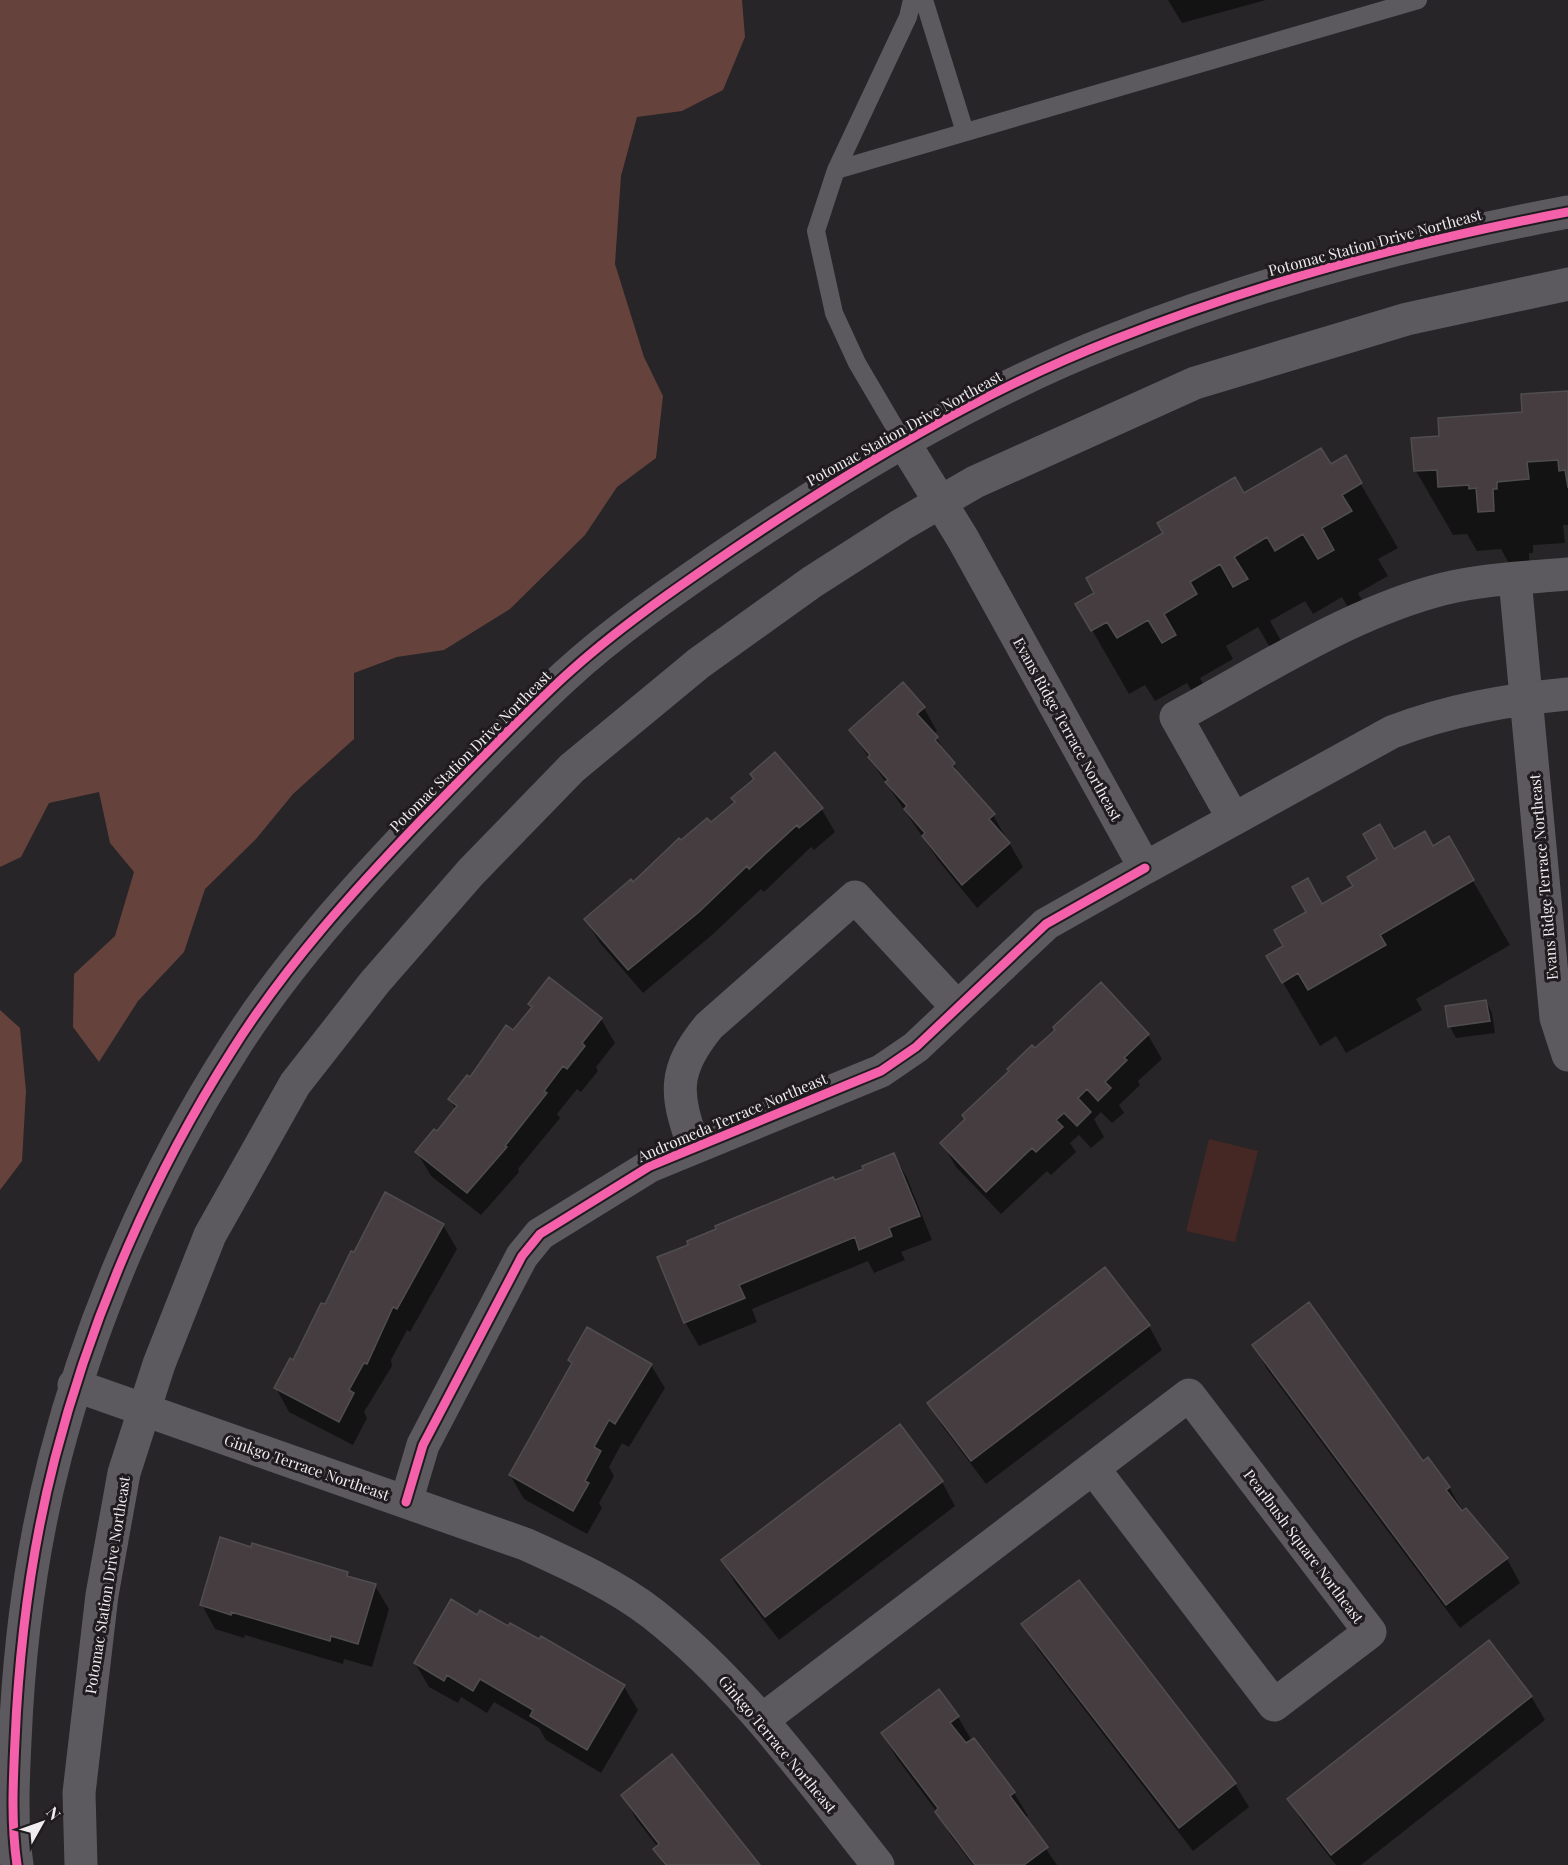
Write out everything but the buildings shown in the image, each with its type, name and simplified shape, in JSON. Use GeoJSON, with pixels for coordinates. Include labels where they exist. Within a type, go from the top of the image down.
{"type":"FeatureCollection","features":[{"type":"Feature","properties":{"kind":"street","name":"Potomac Station Drive Northeast"},"geometry":{"type":"LineString","coordinates":[[16,1865],[12,1827],[18,1666],[39,1520],[74,1384],[113,1283],[173,1152],[234,1047],[363,880],[568,674],[694,576],[860,466],[1005,388],[1108,342],[1188,312],[1333,266],[1418,243],[1568,212]]}},
{"type":"Feature","properties":{"kind":"street","name":"Potomac Station Drive Northeast"},"geometry":{"type":"LineString","coordinates":[[81,1865],[79,1793],[102,1595],[124,1473],[159,1364],[210,1235],[295,1084],[375,982],[471,872],[572,768],[699,663],[812,582],[940,501],[1092,428],[1195,383],[1407,320],[1568,285]]}},
{"type":"Feature","properties":{"kind":"street"},"geometry":{"type":"LineString","coordinates":[[904,443],[940,501]]}},
{"type":"Feature","properties":{"kind":"street","name":"Evans Ridge Terrace Northeast"},"geometry":{"type":"LineString","coordinates":[[940,501],[1145,868]]}},
{"type":"Feature","properties":{"kind":"street"},"geometry":{"type":"LineString","coordinates":[[1233,818],[1176,717],[1338,630],[1397,604],[1432,592],[1473,583],[1568,574]]}},
{"type":"Feature","properties":{"kind":"street","name":"Evans Ridge Terrace Northeast"},"geometry":{"type":"LineString","coordinates":[[1515,579],[1556,1018],[1568,1055]]}},
{"type":"Feature","properties":{"kind":"street"},"geometry":{"type":"LineString","coordinates":[[1145,868],[1392,732],[1432,717],[1527,698],[1568,694]]}},
{"type":"Feature","properties":{"kind":"street","name":"Andromeda Terrace Northeast"},"geometry":{"type":"LineString","coordinates":[[406,1502],[423,1445],[522,1256],[540,1234],[650,1166],[881,1071],[916,1047],[1046,924],[1145,868]]}},
{"type":"Feature","properties":{"kind":"street","name":"Andromeda Terrace Northeast"},"geometry":{"type":"LineString","coordinates":[[694,1147],[680,1108],[680,1076],[690,1048],[709,1026],[855,897],[957,1007]]}},
{"type":"Feature","properties":{"kind":"street","name":"Ginkgo Terrace Northeast"},"geometry":{"type":"LineString","coordinates":[[74,1384],[525,1544],[591,1575],[651,1613],[706,1659],[762,1720],[878,1865]]}},
{"type":"Feature","properties":{"kind":"street","name":"Pearlbush Square Northeast"},"geometry":{"type":"LineString","coordinates":[[762,1720],[1093,1468],[1189,1395],[1370,1632],[1274,1705],[1093,1468]]}},
{"type":"Feature","properties":{"kind":"lane"},"geometry":{"type":"LineString","coordinates":[[904,443],[857,363],[834,313],[816,231],[836,170],[908,17],[912,0]]}},
{"type":"Feature","properties":{"kind":"lane"},"geometry":{"type":"LineString","coordinates":[[924,0],[965,132]]}},
{"type":"Feature","properties":{"kind":"lane"},"geometry":{"type":"LineString","coordinates":[[836,170],[1418,0]]}},
{"type":"Feature","properties":{"kind":"shaded area"},"geometry":{"type":"Polygon","coordinates":[[[0,0],[742,0],[745,37],[723,90],[682,111],[637,117],[621,176],[615,264],[644,357],[663,396],[656,458],[617,487],[585,535],[510,609],[444,650],[397,657],[354,673],[354,739],[293,794],[256,839],[205,889],[184,952],[138,1001],[99,1062],[73,1027],[74,974],[115,936],[134,872],[110,843],[99,792],[49,803],[21,857],[0,867],[0,0]]]}},
{"type":"Feature","properties":{"kind":"shaded area"},"geometry":{"type":"Polygon","coordinates":[[[0,1010],[20,1028],[26,1091],[22,1161],[0,1190],[0,1010]]]}},
{"type":"Feature","properties":{"kind":"shaded area"},"geometry":{"type":"Polygon","coordinates":[[[1209,1139],[1258,1151],[1235,1242],[1186,1231],[1209,1139]]]}},
{"type":"Feature","properties":{"kind":"cycle path"},"geometry":{"type":"LineString","coordinates":[[17,1865],[13,1803],[17,1705],[23,1634],[33,1563],[55,1458],[70,1404],[106,1299],[151,1196],[204,1097],[233,1049],[275,987],[298,958],[397,845],[546,694],[625,626],[732,550],[823,490],[965,408],[1113,340],[1224,300],[1395,250],[1568,212]]}},
{"type":"Feature","properties":{"kind":"cycle path"},"geometry":{"type":"LineString","coordinates":[[406,1502],[423,1445],[522,1256],[540,1234],[650,1166],[881,1071],[916,1047],[1046,924],[1145,868]]}}]}
